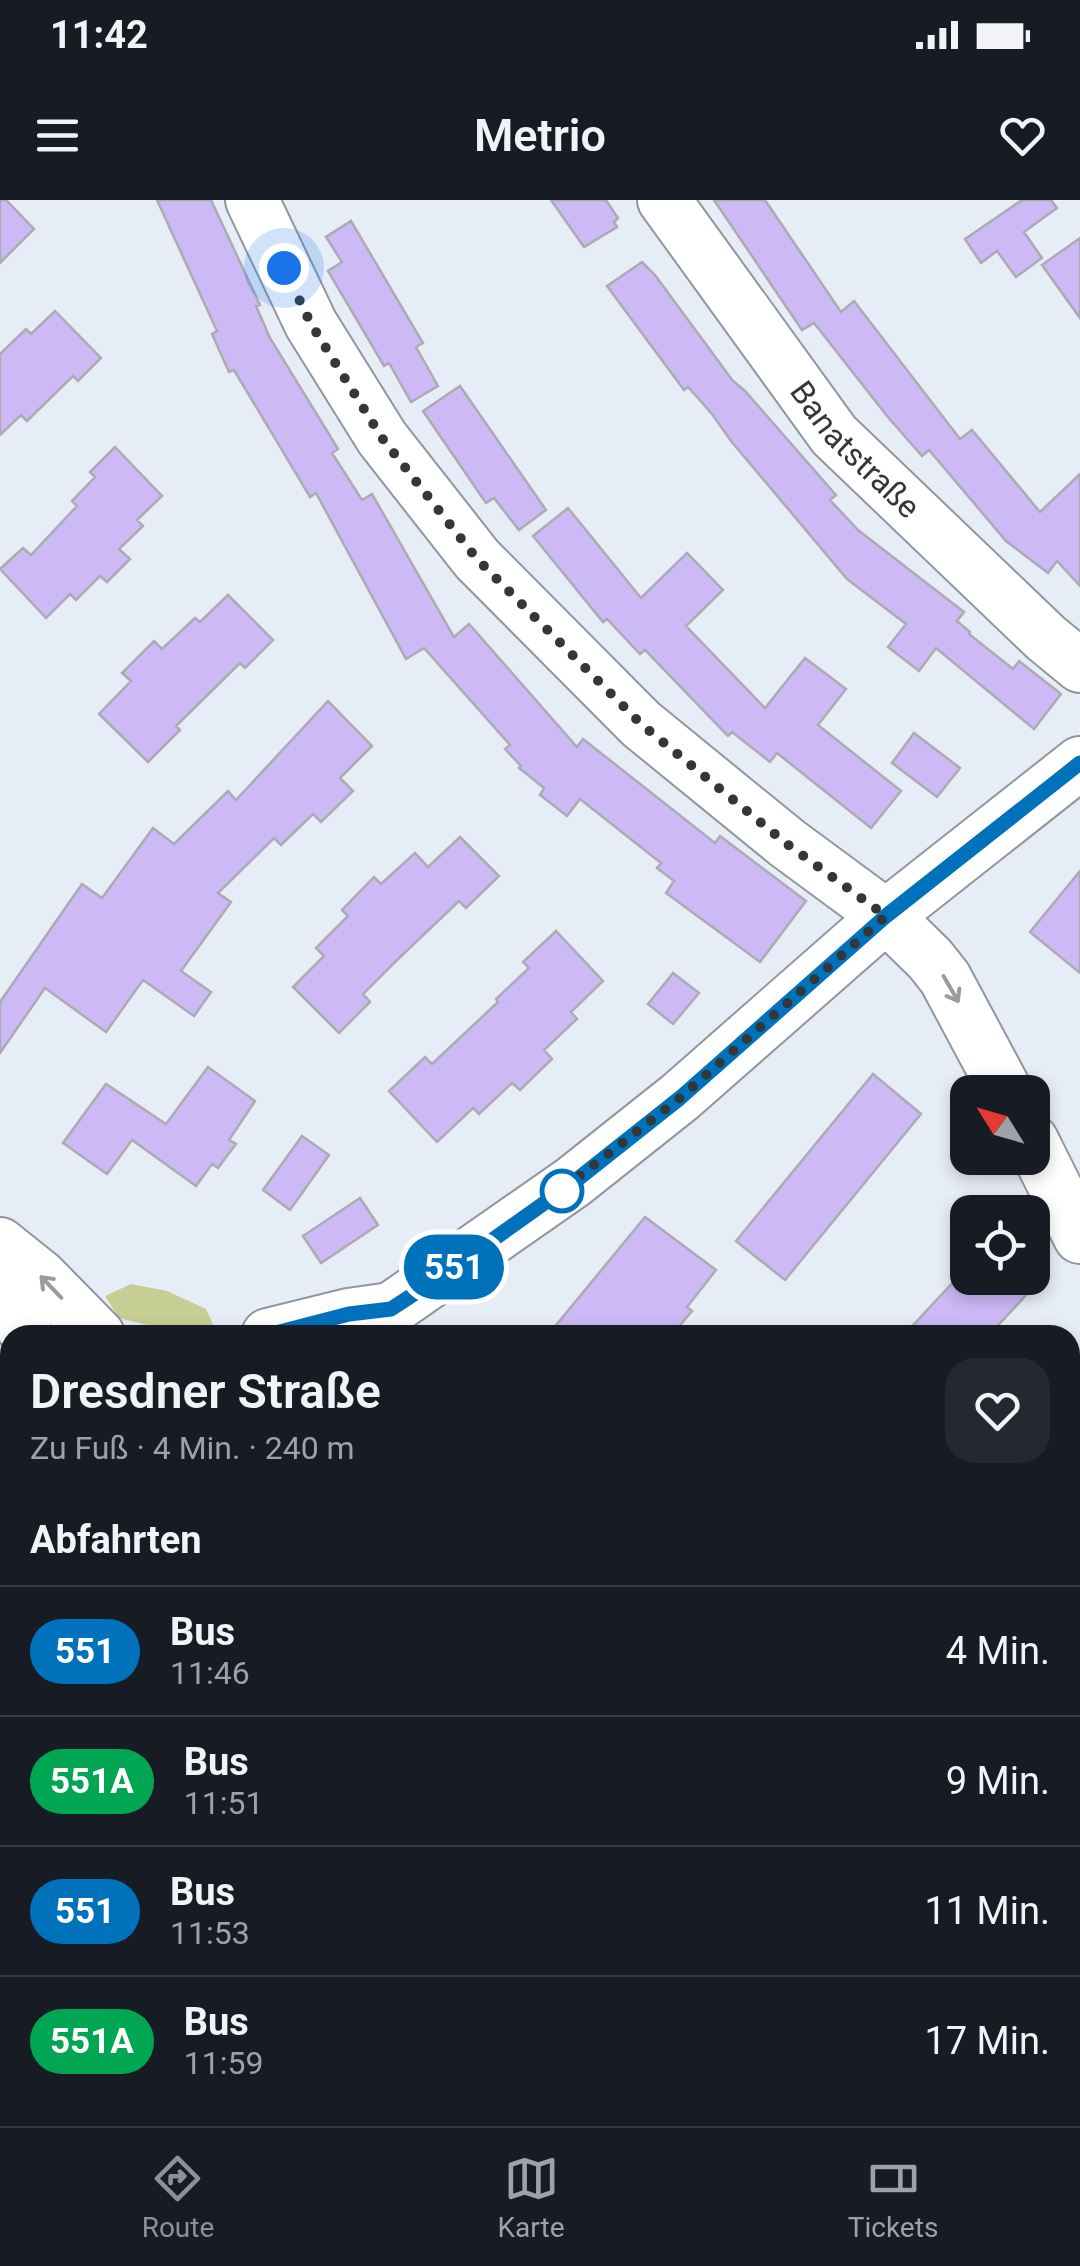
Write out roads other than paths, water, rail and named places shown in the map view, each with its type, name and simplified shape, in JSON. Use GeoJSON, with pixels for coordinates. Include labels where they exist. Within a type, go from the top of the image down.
{"type":"FeatureCollection","features":[{"type":"Feature","properties":{"kind":"street"},"geometry":{"type":"LineString","coordinates":[[252,200],[311,324],[372,422],[477,559],[641,724],[787,844],[886,916],[930,958],[945,978],[997,1075]]}},
{"type":"Feature","properties":{"kind":"street","name":"Banatstraße"},"geometry":{"type":"LineString","coordinates":[[664,200],[834,435],[1080,666]]}},
{"type":"Feature","properties":{"kind":"street"},"geometry":{"type":"LineString","coordinates":[[389,1325],[680,1098],[886,916],[1080,763]]}},
{"type":"Feature","properties":{"kind":"street"},"geometry":{"type":"LineString","coordinates":[[1049,1175],[1080,1237]]}},
{"type":"Feature","properties":{"kind":"street"},"geometry":{"type":"LineString","coordinates":[[0,1244],[40,1276],[88,1325]]}},
{"type":"Feature","properties":{"kind":"street"},"geometry":{"type":"LineString","coordinates":[[0,1288],[21,1325]]}},
{"type":"Feature","properties":{"kind":"street"},"geometry":{"type":"LineString","coordinates":[[307,1325],[349,1314],[385,1325]]}}]}
